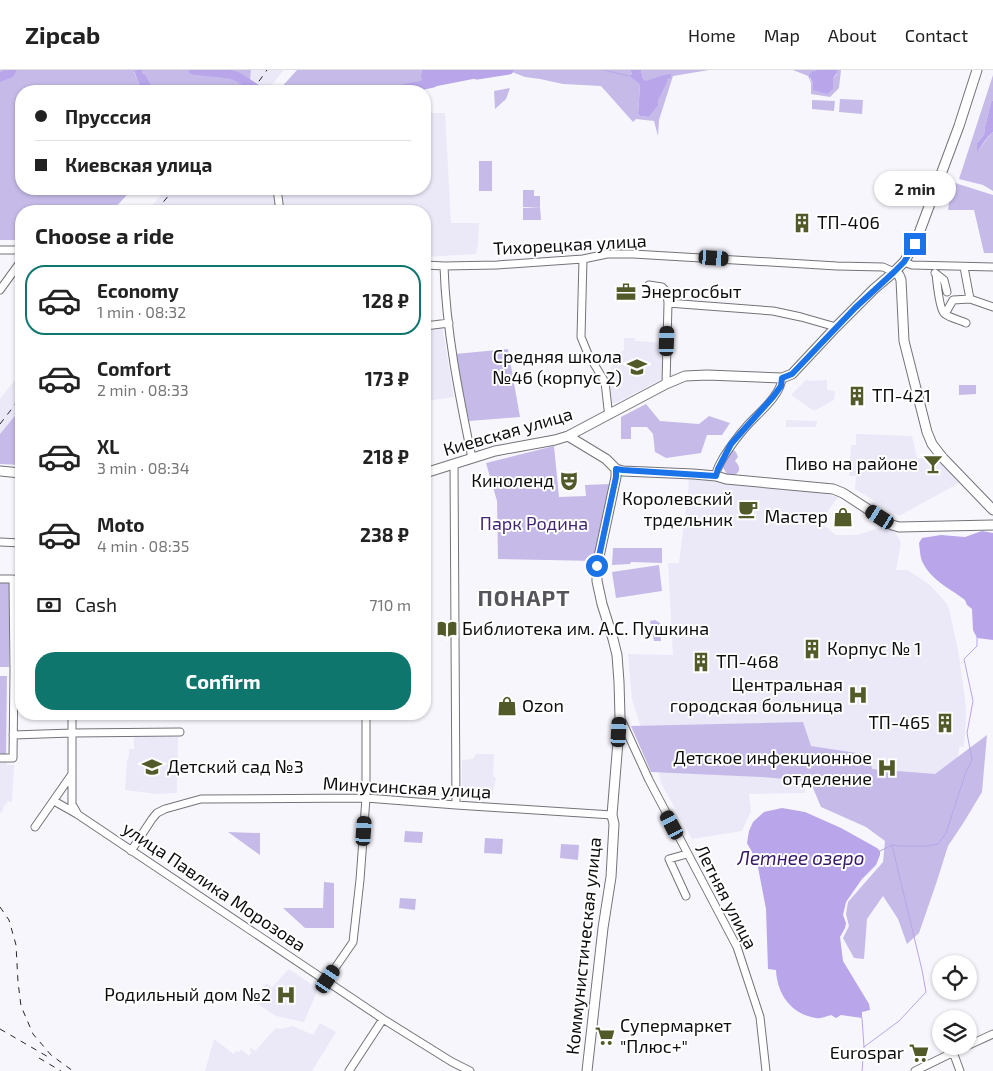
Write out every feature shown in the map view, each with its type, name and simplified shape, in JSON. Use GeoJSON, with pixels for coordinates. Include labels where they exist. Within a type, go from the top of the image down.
{"type":"FeatureCollection","features":[{"type":"Feature","properties":{"kind":"main road"},"geometry":{"type":"LineString","coordinates":[[782,378],[792,374],[874,289],[904,262],[922,229],[977,70]]}},
{"type":"Feature","properties":{"kind":"main road"},"geometry":{"type":"LineString","coordinates":[[894,272],[899,275],[901,280],[904,341],[926,432],[942,457],[993,510]]}},
{"type":"Feature","properties":{"kind":"main road","name":"Киевская улица"},"geometry":{"type":"LineString","coordinates":[[431,470],[495,451],[568,436],[666,384],[681,378],[707,375],[782,378]]}},
{"type":"Feature","properties":{"kind":"main road"},"geometry":{"type":"LineString","coordinates":[[568,436],[606,459],[616,469],[716,476],[726,479],[833,489],[843,493],[892,525],[899,527],[993,525]]}},
{"type":"Feature","properties":{"kind":"main road","name":"Коммунистическая улица"},"geometry":{"type":"LineString","coordinates":[[586,1071],[611,877],[614,824],[612,815],[620,717],[617,654],[597,581],[597,566],[616,477],[616,469]]}},
{"type":"Feature","properties":{"kind":"main road"},"geometry":{"type":"LineString","coordinates":[[0,471],[15,472]]}},
{"type":"Feature","properties":{"kind":"street"},"geometry":{"type":"LineString","coordinates":[[0,250],[15,250]]}},
{"type":"Feature","properties":{"kind":"street","name":"Тихорецкая улица"},"geometry":{"type":"LineString","coordinates":[[431,265],[497,265],[583,259],[607,254],[633,254],[837,266],[883,266],[894,272]]}},
{"type":"Feature","properties":{"kind":"street"},"geometry":{"type":"LineString","coordinates":[[583,259],[581,337],[588,354],[604,382],[610,414]]}},
{"type":"Feature","properties":{"kind":"street"},"geometry":{"type":"LineString","coordinates":[[904,262],[912,265],[993,267]]}},
{"type":"Feature","properties":{"kind":"street"},"geometry":{"type":"LineString","coordinates":[[444,266],[451,344],[472,458]]}},
{"type":"Feature","properties":{"kind":"street"},"geometry":{"type":"LineString","coordinates":[[933,266],[942,311],[966,323]]}},
{"type":"Feature","properties":{"kind":"street"},"geometry":{"type":"LineString","coordinates":[[964,267],[970,299]]}},
{"type":"Feature","properties":{"kind":"street"},"geometry":{"type":"LineString","coordinates":[[0,290],[15,269]]}},
{"type":"Feature","properties":{"kind":"street"},"geometry":{"type":"LineString","coordinates":[[936,274],[944,280],[947,292]]}},
{"type":"Feature","properties":{"kind":"street"},"geometry":{"type":"LineString","coordinates":[[649,286],[662,287],[667,292],[666,384]]}},
{"type":"Feature","properties":{"kind":"street"},"geometry":{"type":"LineString","coordinates":[[945,314],[953,300],[970,299],[993,307]]}},
{"type":"Feature","properties":{"kind":"street"},"geometry":{"type":"LineString","coordinates":[[668,303],[773,311],[836,327]]}},
{"type":"Feature","properties":{"kind":"street"},"geometry":{"type":"LineString","coordinates":[[431,325],[449,323]]}},
{"type":"Feature","properties":{"kind":"street"},"geometry":{"type":"LineString","coordinates":[[716,476],[731,444],[773,397],[781,386],[782,378]]}},
{"type":"Feature","properties":{"kind":"street"},"geometry":{"type":"LineString","coordinates":[[454,464],[456,805]]}},
{"type":"Feature","properties":{"kind":"street"},"geometry":{"type":"LineString","coordinates":[[0,542],[15,543]]}},
{"type":"Feature","properties":{"kind":"street"},"geometry":{"type":"LineString","coordinates":[[0,579],[13,579],[15,612]]}},
{"type":"Feature","properties":{"kind":"street"},"geometry":{"type":"LineString","coordinates":[[0,758],[13,758],[15,706]]}},
{"type":"Feature","properties":{"kind":"street","name":"Летняя улица"},"geometry":{"type":"LineString","coordinates":[[620,717],[649,780],[737,947],[760,1017],[766,1071]]}},
{"type":"Feature","properties":{"kind":"street"},"geometry":{"type":"LineString","coordinates":[[72,720],[72,804],[77,814]]}},
{"type":"Feature","properties":{"kind":"street"},"geometry":{"type":"LineString","coordinates":[[326,981],[353,942],[366,798],[366,720]]}},
{"type":"Feature","properties":{"kind":"street"},"geometry":{"type":"LineString","coordinates":[[13,735],[180,732]]}},
{"type":"Feature","properties":{"kind":"street"},"geometry":{"type":"LineString","coordinates":[[35,827],[72,774]]}},
{"type":"Feature","properties":{"kind":"street","name":"Минусинская улица"},"geometry":{"type":"LineString","coordinates":[[131,851],[157,813],[197,800],[366,798],[612,815]]}},
{"type":"Feature","properties":{"kind":"street","name":"улица Павлика Морозова"},"geometry":{"type":"LineString","coordinates":[[54,801],[77,814],[383,1019],[452,1062],[470,1071]]}},
{"type":"Feature","properties":{"kind":"street"},"geometry":{"type":"LineString","coordinates":[[686,896],[670,859],[687,854]]}},
{"type":"Feature","properties":{"kind":"street"},"geometry":{"type":"LineString","coordinates":[[349,1071],[383,1019]]}},
{"type":"Feature","properties":{"kind":"street"},"geometry":{"type":"LineString","coordinates":[[977,1041],[993,1034]]}},
{"type":"Feature","properties":{"kind":"street"},"geometry":{"type":"LineString","coordinates":[[916,1071],[947,1055]]}},
{"type":"Feature","properties":{"kind":"street"},"geometry":{"type":"LineString","coordinates":[[954,1055],[960,1071]]}},
{"type":"Feature","properties":{"kind":"shaded area"},"geometry":{"type":"Polygon","coordinates":[[[251,70],[284,70],[272,85],[257,85],[250,81],[251,70]]]}},
{"type":"Feature","properties":{"kind":"shaded area"},"geometry":{"type":"Polygon","coordinates":[[[431,113],[445,113],[451,223],[479,223],[476,254],[431,257],[431,205],[282,205],[282,195],[431,195],[431,113]]]}},
{"type":"Feature","properties":{"kind":"shaded area"},"geometry":{"type":"Polygon","coordinates":[[[161,195],[276,195],[276,205],[153,205],[161,195]]]}},
{"type":"Feature","properties":{"kind":"shaded area"},"geometry":{"type":"Polygon","coordinates":[[[442,326],[454,397],[431,400],[431,327],[442,326]]]}},
{"type":"Feature","properties":{"kind":"shaded area","name":"Средняя школа №46 (корпус 2)"},"geometry":{"type":"Polygon","coordinates":[[[624,338],[635,338],[635,341],[664,343],[662,379],[616,403],[610,404],[609,378],[614,356],[624,350],[624,338]]]}},
{"type":"Feature","properties":{"kind":"shaded area"},"geometry":{"type":"Polygon","coordinates":[[[807,379],[809,381],[827,380],[827,390],[835,391],[834,400],[814,411],[791,395],[807,379]]]}},
{"type":"Feature","properties":{"kind":"shaded area"},"geometry":{"type":"Polygon","coordinates":[[[15,380],[15,415],[0,434],[0,399],[15,380]]]}},
{"type":"Feature","properties":{"kind":"shaded area"},"geometry":{"type":"Polygon","coordinates":[[[786,420],[817,421],[816,427],[786,427],[786,420]]]}},
{"type":"Feature","properties":{"kind":"shaded area"},"geometry":{"type":"Polygon","coordinates":[[[856,434],[912,436],[917,458],[937,459],[959,483],[899,516],[855,489],[856,476],[849,476],[851,445],[856,445],[856,434]]]}},
{"type":"Feature","properties":{"kind":"shaded area"},"geometry":{"type":"Polygon","coordinates":[[[689,479],[809,490],[838,497],[820,522],[836,535],[857,535],[885,526],[896,533],[901,543],[896,570],[907,570],[931,586],[947,604],[949,609],[959,655],[966,707],[964,747],[959,747],[957,782],[805,787],[805,793],[749,794],[751,811],[742,831],[692,839],[661,783],[658,769],[654,769],[632,699],[628,654],[673,655],[668,563],[679,563],[686,507],[689,506],[691,495],[688,494],[689,479]]]}},
{"type":"Feature","properties":{"kind":"shaded area","name":"Детский сад №3"},"geometry":{"type":"Polygon","coordinates":[[[134,737],[178,737],[177,793],[157,794],[125,790],[129,749],[134,749],[134,737]]]}},
{"type":"Feature","properties":{"kind":"shaded area"},"geometry":{"type":"Polygon","coordinates":[[[476,754],[494,754],[493,776],[496,778],[491,800],[462,798],[462,760],[473,759],[476,754]]]}},
{"type":"Feature","properties":{"kind":"shaded area"},"geometry":{"type":"Polygon","coordinates":[[[0,762],[14,765],[12,802],[7,801],[2,813],[0,812],[0,762]]]}},
{"type":"Feature","properties":{"kind":"shaded area","name":"Родильный дом №2"},"geometry":{"type":"Polygon","coordinates":[[[289,969],[318,989],[304,1022],[276,1016],[254,1002],[266,983],[272,987],[289,969]]]}},
{"type":"Feature","properties":{"kind":"shaded area"},"geometry":{"type":"Polygon","coordinates":[[[320,1023],[336,1032],[312,1071],[205,1071],[214,1039],[234,1054],[236,1051],[242,1050],[249,1056],[252,1052],[249,1050],[251,1048],[255,1051],[276,1028],[281,1029],[293,1026],[313,1035],[320,1023]]]}},
{"type":"Feature","properties":{"kind":"green space"},"geometry":{"type":"Polygon","coordinates":[[[0,70],[137,70],[134,72],[140,85],[15,85],[15,195],[127,195],[118,205],[15,205],[15,240],[0,240],[0,70]]]}},
{"type":"Feature","properties":{"kind":"green space"},"geometry":{"type":"Polygon","coordinates":[[[142,70],[251,70],[250,81],[246,85],[151,85],[146,75],[142,75],[142,70]]]}},
{"type":"Feature","properties":{"kind":"green space"},"geometry":{"type":"Polygon","coordinates":[[[297,70],[422,70],[422,85],[283,85],[297,70]]]}},
{"type":"Feature","properties":{"kind":"green space"},"geometry":{"type":"Polygon","coordinates":[[[507,70],[630,70],[632,74],[629,76],[640,85],[638,114],[649,117],[658,106],[657,77],[646,82],[643,79],[641,70],[709,70],[673,76],[659,120],[658,136],[654,121],[636,119],[633,122],[601,86],[563,84],[525,77],[507,70]]]}},
{"type":"Feature","properties":{"kind":"green space"},"geometry":{"type":"Polygon","coordinates":[[[793,70],[817,70],[813,71],[810,79],[813,84],[832,87],[833,78],[837,74],[837,70],[841,70],[839,88],[830,97],[811,94],[811,83],[808,76],[793,70]]]}},
{"type":"Feature","properties":{"kind":"green space"},"geometry":{"type":"Polygon","coordinates":[[[993,75],[993,100],[984,135],[977,143],[977,151],[993,132],[993,191],[983,185],[959,179],[993,75]]]}},
{"type":"Feature","properties":{"kind":"green space"},"geometry":{"type":"Polygon","coordinates":[[[510,88],[506,99],[495,109],[494,91],[510,88]]]}},
{"type":"Feature","properties":{"kind":"green space"},"geometry":{"type":"Polygon","coordinates":[[[840,99],[863,100],[862,114],[839,112],[840,99]]]}},
{"type":"Feature","properties":{"kind":"green space"},"geometry":{"type":"Polygon","coordinates":[[[812,100],[835,101],[834,111],[812,109],[812,100]]]}},
{"type":"Feature","properties":{"kind":"green space"},"geometry":{"type":"Polygon","coordinates":[[[479,161],[492,161],[492,191],[479,191],[479,161]]]}},
{"type":"Feature","properties":{"kind":"green space"},"geometry":{"type":"Polygon","coordinates":[[[952,182],[993,195],[993,253],[984,253],[974,210],[948,210],[952,182]]]}},
{"type":"Feature","properties":{"kind":"green space"},"geometry":{"type":"Polygon","coordinates":[[[523,190],[534,190],[534,196],[540,196],[540,207],[523,207],[523,190]]]}},
{"type":"Feature","properties":{"kind":"green space"},"geometry":{"type":"Polygon","coordinates":[[[540,207],[541,220],[523,220],[523,208],[540,207]]]}},
{"type":"Feature","properties":{"kind":"green space"},"geometry":{"type":"Polygon","coordinates":[[[508,349],[520,417],[469,421],[455,354],[508,349]]]}},
{"type":"Feature","properties":{"kind":"green space"},"geometry":{"type":"Polygon","coordinates":[[[959,385],[976,385],[976,394],[959,395],[959,385]]]}},
{"type":"Feature","properties":{"kind":"green space"},"geometry":{"type":"Polygon","coordinates":[[[646,404],[660,421],[699,424],[709,416],[730,423],[722,435],[707,435],[701,453],[666,458],[655,452],[653,434],[647,427],[631,427],[631,439],[621,439],[621,417],[646,404]]]}},
{"type":"Feature","properties":{"kind":"green space"},"geometry":{"type":"Polygon","coordinates":[[[15,415],[15,465],[0,464],[0,434],[15,415]]]}},
{"type":"Feature","properties":{"kind":"green space","name":"Парк Родина"},"geometry":{"type":"Polygon","coordinates":[[[554,446],[559,497],[586,496],[585,485],[610,484],[597,561],[498,559],[497,501],[486,463],[554,446]]]}},
{"type":"Feature","properties":{"kind":"green space"},"geometry":{"type":"Polygon","coordinates":[[[732,449],[738,457],[735,461],[739,470],[732,476],[727,474],[722,466],[732,449]]]}},
{"type":"Feature","properties":{"kind":"green space"},"geometry":{"type":"Polygon","coordinates":[[[613,548],[662,548],[662,563],[631,562],[630,564],[612,565],[613,548]]]}},
{"type":"Feature","properties":{"kind":"green space"},"geometry":{"type":"Polygon","coordinates":[[[659,565],[662,591],[616,598],[612,572],[659,565]]]}},
{"type":"Feature","properties":{"kind":"green space"},"geometry":{"type":"Polygon","coordinates":[[[0,582],[10,582],[9,667],[0,667],[0,582]]]}},
{"type":"Feature","properties":{"kind":"green space"},"geometry":{"type":"Polygon","coordinates":[[[655,620],[660,623],[661,641],[654,641],[650,621],[655,620]]]}},
{"type":"Feature","properties":{"kind":"green space"},"geometry":{"type":"Polygon","coordinates":[[[0,676],[7,676],[6,757],[0,757],[0,676]]]}},
{"type":"Feature","properties":{"kind":"green space"},"geometry":{"type":"Polygon","coordinates":[[[803,722],[811,746],[869,755],[872,769],[935,774],[987,735],[982,792],[948,846],[919,933],[907,944],[898,919],[883,896],[867,919],[864,959],[854,958],[843,938],[849,926],[846,914],[848,902],[883,862],[885,841],[866,827],[821,807],[810,781],[651,772],[631,726],[803,722]]]}},
{"type":"Feature","properties":{"kind":"green space"},"geometry":{"type":"Polygon","coordinates":[[[405,831],[423,832],[422,843],[404,842],[405,831]]]}},
{"type":"Feature","properties":{"kind":"green space"},"geometry":{"type":"Polygon","coordinates":[[[228,832],[260,833],[260,855],[228,832]]]}},
{"type":"Feature","properties":{"kind":"green space"},"geometry":{"type":"Polygon","coordinates":[[[485,838],[503,839],[502,854],[484,853],[485,838]]]}},
{"type":"Feature","properties":{"kind":"green space"},"geometry":{"type":"Polygon","coordinates":[[[561,844],[579,845],[578,860],[560,858],[561,844]]]}},
{"type":"Feature","properties":{"kind":"green space"},"geometry":{"type":"Polygon","coordinates":[[[324,882],[334,883],[334,928],[305,928],[283,908],[323,908],[324,882]]]}},
{"type":"Feature","properties":{"kind":"green space"},"geometry":{"type":"Polygon","coordinates":[[[400,898],[416,899],[415,910],[399,908],[400,898]]]}},
{"type":"Feature","properties":{"kind":"water"},"geometry":{"type":"Polygon","coordinates":[[[142,70],[142,74],[146,75],[151,85],[140,85],[134,71],[142,70]]]}},
{"type":"Feature","properties":{"kind":"water"},"geometry":{"type":"Polygon","coordinates":[[[422,70],[492,70],[478,78],[431,87],[431,85],[422,85],[422,70]]]}},
{"type":"Feature","properties":{"kind":"water"},"geometry":{"type":"Polygon","coordinates":[[[630,70],[641,70],[643,79],[646,81],[671,75],[671,78],[667,79],[658,100],[658,106],[649,117],[638,114],[640,85],[629,76],[632,74],[630,70]]]}},
{"type":"Feature","properties":{"kind":"water"},"geometry":{"type":"Polygon","coordinates":[[[817,70],[837,70],[833,78],[833,89],[827,94],[813,90],[813,84],[809,75],[817,70]]]}},
{"type":"Feature","properties":{"kind":"water"},"geometry":{"type":"Polygon","coordinates":[[[993,100],[993,132],[977,152],[977,143],[984,135],[993,100]]]}},
{"type":"Feature","properties":{"kind":"water"},"geometry":{"type":"Polygon","coordinates":[[[982,531],[993,533],[993,640],[977,638],[973,630],[972,609],[965,600],[931,575],[921,559],[919,543],[922,538],[941,535],[965,537],[982,531]]]}},
{"type":"Feature","properties":{"kind":"water","name":"Летнее озеро"},"geometry":{"type":"Polygon","coordinates":[[[782,808],[805,812],[841,828],[880,851],[876,865],[862,879],[846,902],[843,915],[846,923],[840,937],[843,961],[869,1004],[870,1010],[862,1012],[862,1018],[841,1015],[836,1018],[831,1015],[818,1018],[799,1012],[787,1002],[783,995],[779,987],[776,970],[768,969],[766,909],[757,862],[747,843],[753,822],[764,812],[782,808]]]}},
{"type":"Feature","properties":{"kind":"waterway"},"geometry":{"type":"LineString","coordinates":[[0,77],[10,73],[12,70]]}},
{"type":"Feature","properties":{"kind":"waterway"},"geometry":{"type":"LineString","coordinates":[[193,70],[230,74],[251,85]]}},
{"type":"Feature","properties":{"kind":"waterway"},"geometry":{"type":"LineString","coordinates":[[477,75],[509,70]]}},
{"type":"Feature","properties":{"kind":"waterway"},"geometry":{"type":"LineString","coordinates":[[604,70],[629,76]]}},
{"type":"Feature","properties":{"kind":"waterway"},"geometry":{"type":"LineString","coordinates":[[423,85],[433,83]]}},
{"type":"Feature","properties":{"kind":"waterway"},"geometry":{"type":"LineString","coordinates":[[880,851],[892,845],[927,846],[938,844],[946,833],[966,772],[972,760],[967,733],[973,701],[964,659],[977,646],[977,638]]}},
{"type":"Feature","properties":{"kind":"waterway"},"geometry":{"type":"LineString","coordinates":[[864,1047],[899,1021],[926,992],[892,845]]}},
{"type":"Feature","properties":{"kind":"waterway"},"geometry":{"type":"LineString","coordinates":[[862,1018],[864,1047],[862,1071]]}},
{"type":"Feature","properties":{"kind":"railway"},"geometry":{"type":"LineString","coordinates":[[256,85],[267,70]]}},
{"type":"Feature","properties":{"kind":"railway"},"geometry":{"type":"LineString","coordinates":[[161,205],[169,195]]}},
{"type":"Feature","properties":{"kind":"railway"},"geometry":{"type":"LineString","coordinates":[[0,424],[15,405]]}},
{"type":"Feature","properties":{"kind":"railway"},"geometry":{"type":"LineString","coordinates":[[0,907],[9,920],[16,945],[21,1006],[33,1034],[51,1055],[73,1071]]}},
{"type":"Feature","properties":{"kind":"railway"},"geometry":{"type":"LineString","coordinates":[[0,1029],[50,1058]]}},
{"type":"Feature","properties":{"kind":"railway"},"geometry":{"type":"LineString","coordinates":[[39,1058],[61,1071]]}},
{"type":"Feature","properties":{"kind":"place","name":"ТП-406"},"geometry":{"type":"Point","coordinates":[802,223]}},
{"type":"Feature","properties":{"kind":"place","name":"Энергосбыт"},"geometry":{"type":"Point","coordinates":[626,292]}},
{"type":"Feature","properties":{"kind":"place","name":"Средняя школа №46 (корпус 2)"},"geometry":{"type":"Point","coordinates":[637,367]}},
{"type":"Feature","properties":{"kind":"place","name":"ТП-421"},"geometry":{"type":"Point","coordinates":[857,396]}},
{"type":"Feature","properties":{"kind":"place","name":"Пиво на районе"},"geometry":{"type":"Point","coordinates":[933,464]}},
{"type":"Feature","properties":{"kind":"place","name":"Киноленд"},"geometry":{"type":"Point","coordinates":[569,481]}},
{"type":"Feature","properties":{"kind":"place","name":"Королевский трдельник"},"geometry":{"type":"Point","coordinates":[748,509]}},
{"type":"Feature","properties":{"kind":"place","name":"Мастер"},"geometry":{"type":"Point","coordinates":[843,517]}},
{"type":"Feature","properties":{"kind":"place","name":"Библиотека им. А.С. Пушкина"},"geometry":{"type":"Point","coordinates":[447,629]}},
{"type":"Feature","properties":{"kind":"place","name":"Корпус № 1"},"geometry":{"type":"Point","coordinates":[812,649]}},
{"type":"Feature","properties":{"kind":"place","name":"ТП-468"},"geometry":{"type":"Point","coordinates":[701,662]}},
{"type":"Feature","properties":{"kind":"place","name":"Центральная городская больница"},"geometry":{"type":"Point","coordinates":[858,695]}},
{"type":"Feature","properties":{"kind":"place","name":"Ozon"},"geometry":{"type":"Point","coordinates":[507,706]}},
{"type":"Feature","properties":{"kind":"place","name":"ТП-465"},"geometry":{"type":"Point","coordinates":[945,723]}},
{"type":"Feature","properties":{"kind":"place","name":"Детский сад №3"},"geometry":{"type":"Point","coordinates":[152,767]}},
{"type":"Feature","properties":{"kind":"place","name":"Детское инфекционное отделение"},"geometry":{"type":"Point","coordinates":[887,768]}},
{"type":"Feature","properties":{"kind":"place","name":"Родильный дом №2"},"geometry":{"type":"Point","coordinates":[286,995]}},
{"type":"Feature","properties":{"kind":"place","name":"Супермаркет \"Плюс+\""},"geometry":{"type":"Point","coordinates":[605,1036]}},
{"type":"Feature","properties":{"kind":"place","name":"Eurospar"},"geometry":{"type":"Point","coordinates":[919,1053]}},
{"type":"Feature","properties":{"kind":"district","name":"ПОНАРТ"},"geometry":{"type":"Point","coordinates":[524,598]}},
{"type":"Feature","properties":{"kind":"route"},"geometry":{"type":"LineString","coordinates":[[597,566],[616,477],[616,469],[716,476],[716,472],[731,444],[773,397],[781,386],[782,378],[792,374],[836,327],[904,262],[915,244]]}}]}
